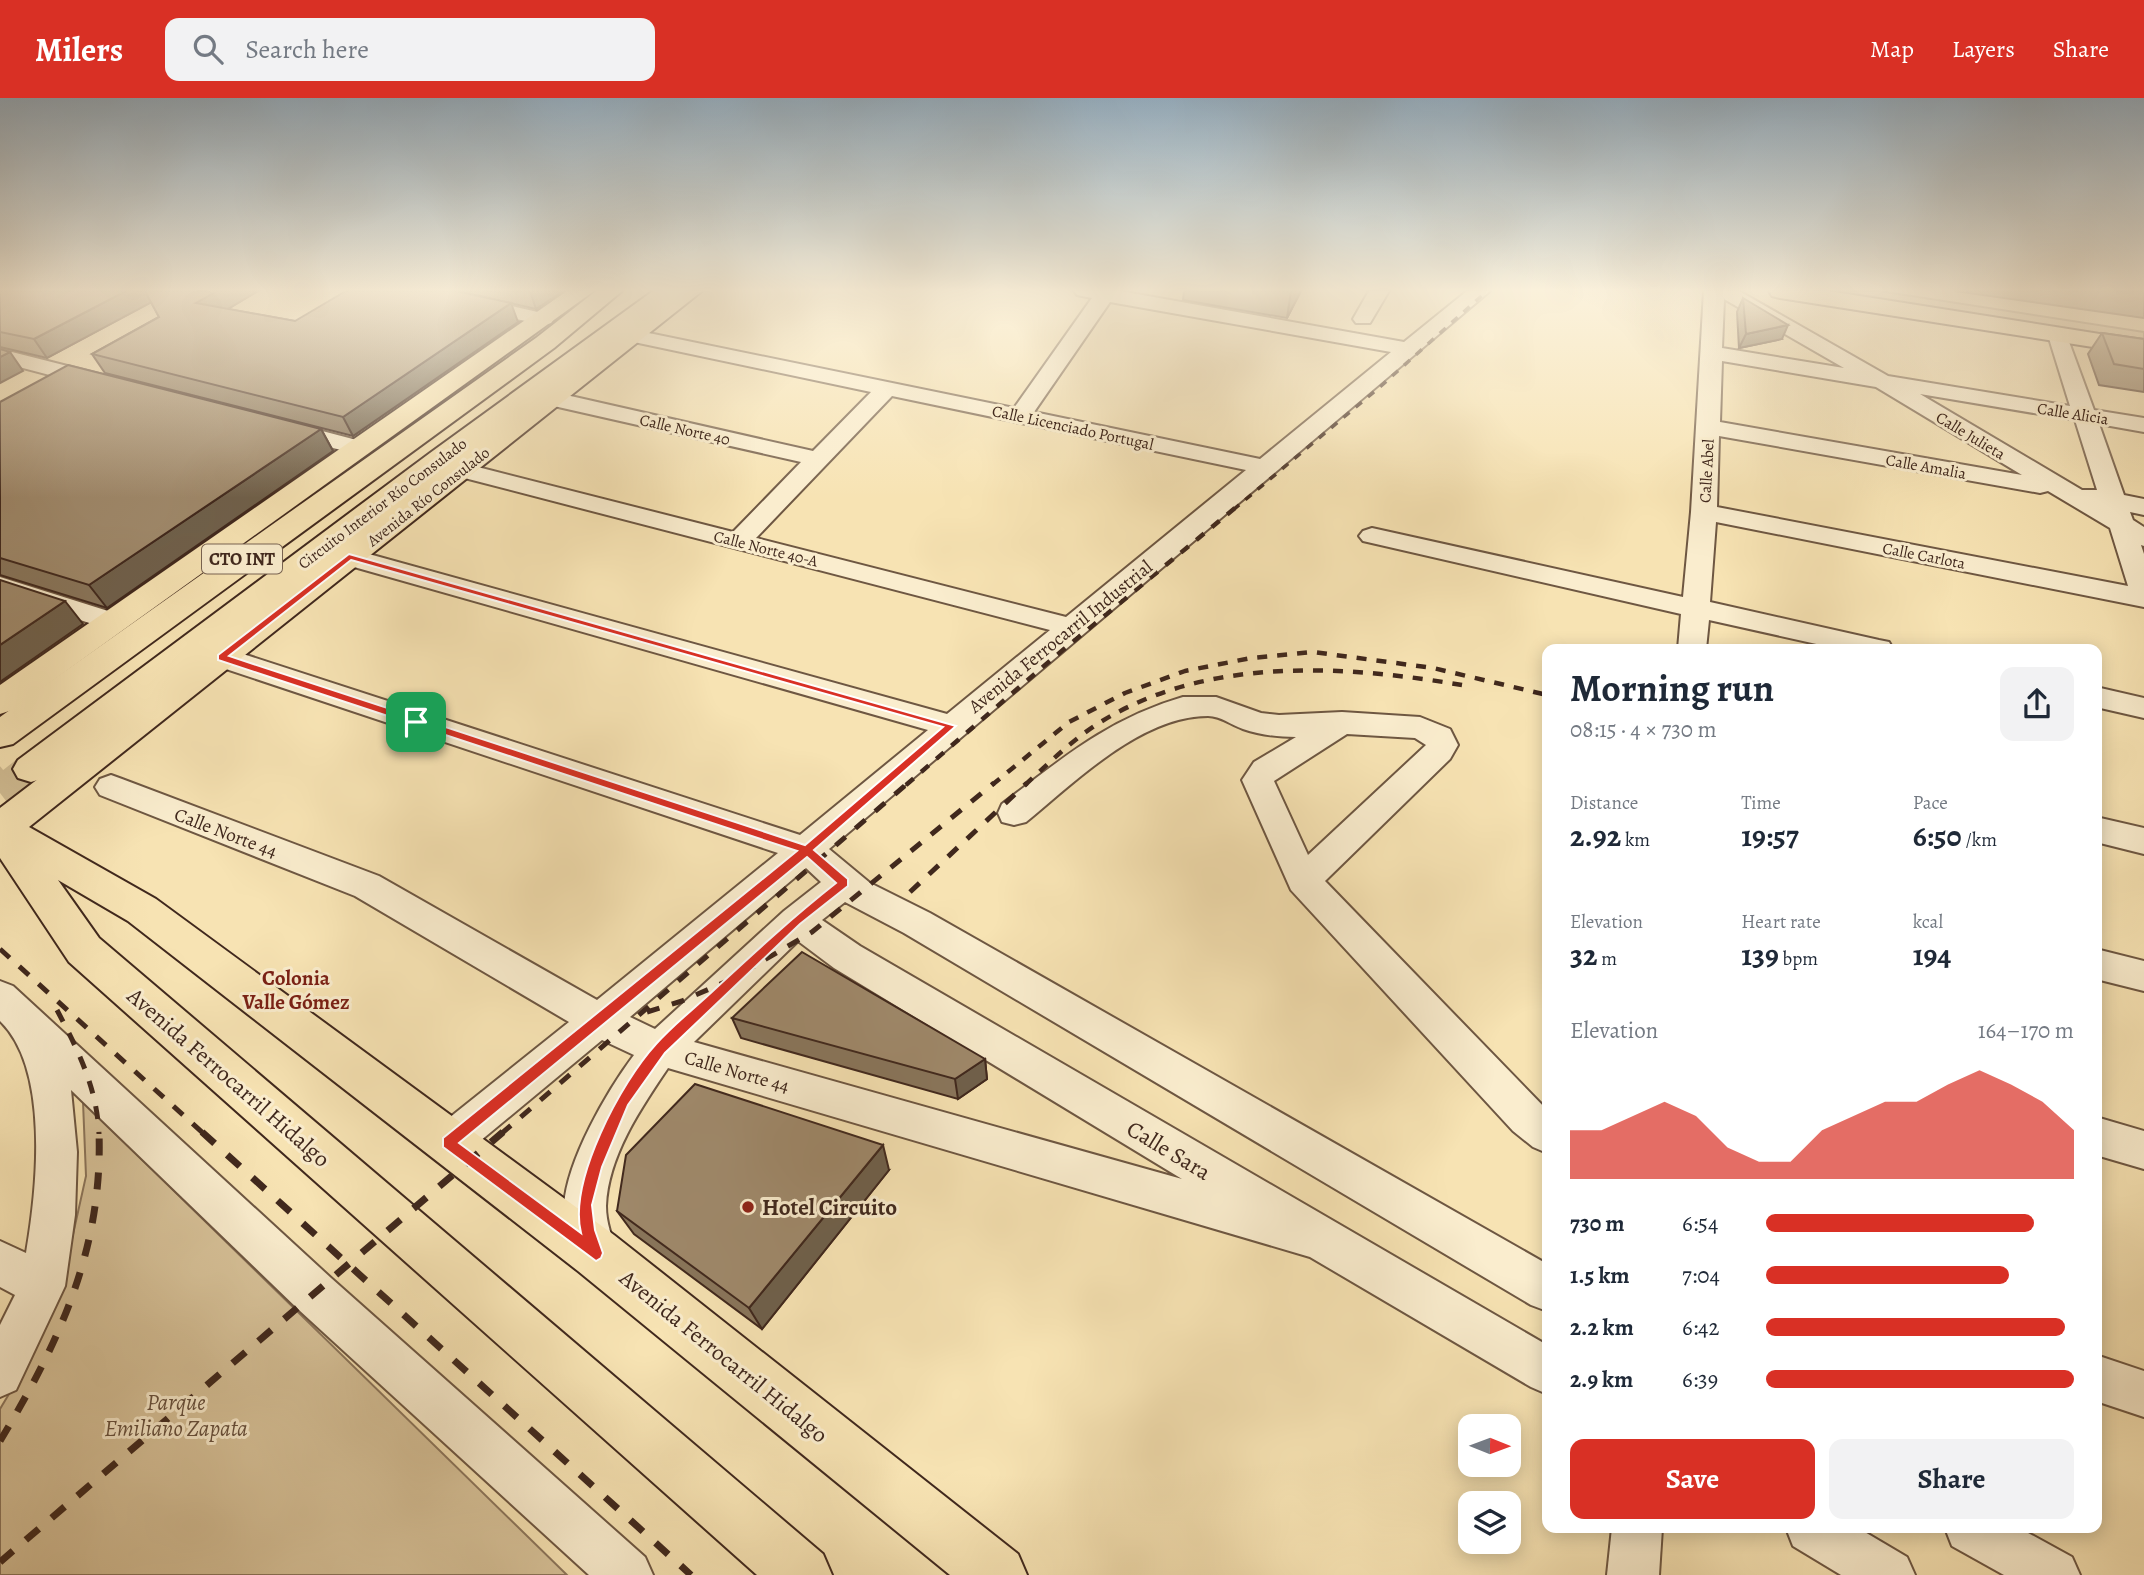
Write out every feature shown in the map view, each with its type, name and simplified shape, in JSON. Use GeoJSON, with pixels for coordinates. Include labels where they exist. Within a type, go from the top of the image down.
{"type":"FeatureCollection","features":[{"type":"Feature","properties":{"kind":"main road","name":"CTO INT"},"geometry":{"type":"LineString","coordinates":[[0,702],[485,360]]}},
{"type":"Feature","properties":{"kind":"main road"},"geometry":{"type":"LineString","coordinates":[[469,398],[498,360]]}},
{"type":"Feature","properties":{"kind":"main road","name":"Circuito Interior Río Consulado"},"geometry":{"type":"LineString","coordinates":[[0,735],[469,398],[516,360]]}},
{"type":"Feature","properties":{"kind":"main road","name":"Circuito Interior Río Consulado"},"geometry":{"type":"LineString","coordinates":[[31,769],[590,360]]}},
{"type":"Feature","properties":{"kind":"main road","name":"Avenida Río Consulado"},"geometry":{"type":"LineString","coordinates":[[0,829],[462,470],[542,396],[603,360]]}},
{"type":"Feature","properties":{"kind":"main road","name":"Avenida Ferrocarril Hidalgo"},"geometry":{"type":"LineString","coordinates":[[0,829],[142,910],[596,1253],[997,1575]]}},
{"type":"Feature","properties":{"kind":"main road","name":"Avenida Ferrocarril Hidalgo"},"geometry":{"type":"LineString","coordinates":[[0,829],[84,950],[802,1575]]}},
{"type":"Feature","properties":{"kind":"street"},"geometry":{"type":"LineString","coordinates":[[19,360],[120,386]]}},
{"type":"Feature","properties":{"kind":"street","name":"Calle Licenciado Portugal"},"geometry":{"type":"LineString","coordinates":[[778,360],[888,388],[1265,467]]}},
{"type":"Feature","properties":{"kind":"street"},"geometry":{"type":"LineString","coordinates":[[1020,416],[1054,360]]}},
{"type":"Feature","properties":{"kind":"street","name":"Avenida Ferrocarril Industrial"},"geometry":{"type":"LineString","coordinates":[[448,1143],[807,850],[951,726],[1396,360]]}},
{"type":"Feature","properties":{"kind":"street","name":"Calle Abel"},"geometry":{"type":"LineString","coordinates":[[1692,644],[1704,512],[1711,360]]}},
{"type":"Feature","properties":{"kind":"street","name":"Calle Alicia"},"geometry":{"type":"LineString","coordinates":[[1752,360],[2144,425]]}},
{"type":"Feature","properties":{"kind":"street","name":"Calle Julieta"},"geometry":{"type":"LineString","coordinates":[[1844,360],[2144,538]]}},
{"type":"Feature","properties":{"kind":"street"},"geometry":{"type":"LineString","coordinates":[[2066,360],[2144,593]]}},
{"type":"Feature","properties":{"kind":"street"},"geometry":{"type":"LineString","coordinates":[[738,541],[888,388]]}},
{"type":"Feature","properties":{"kind":"street","name":"Calle Norte 40"},"geometry":{"type":"LineString","coordinates":[[542,396],[818,460]]}},
{"type":"Feature","properties":{"kind":"street"},"geometry":{"type":"LineString","coordinates":[[267,424],[360,448]]}},
{"type":"Feature","properties":{"kind":"street","name":"Calle Amalia"},"geometry":{"type":"LineString","coordinates":[[1709,427],[2144,507]]}},
{"type":"Feature","properties":{"kind":"street","name":"Calle Norte 40-A"},"geometry":{"type":"LineString","coordinates":[[462,470],[1071,627]]}},
{"type":"Feature","properties":{"kind":"street","name":"Calle Carlota"},"geometry":{"type":"LineString","coordinates":[[1704,512],[2144,598]]}},
{"type":"Feature","properties":{"kind":"street"},"geometry":{"type":"LineString","coordinates":[[1371,536],[1857,644]]}},
{"type":"Feature","properties":{"kind":"street"},"geometry":{"type":"LineString","coordinates":[[349,557],[951,726]]}},
{"type":"Feature","properties":{"kind":"street"},"geometry":{"type":"LineString","coordinates":[[0,585],[114,622]]}},
{"type":"Feature","properties":{"kind":"street"},"geometry":{"type":"LineString","coordinates":[[221,657],[807,850],[858,893],[941,937],[1542,1286]]}},
{"type":"Feature","properties":{"kind":"street"},"geometry":{"type":"LineString","coordinates":[[2102,698],[2144,708]]}},
{"type":"Feature","properties":{"kind":"street"},"geometry":{"type":"LineString","coordinates":[[1014,813],[1094,752],[1139,724],[1186,706],[1211,706],[1231,710],[1263,724],[1342,723],[1420,728],[1439,737],[1442,745],[1439,751],[1303,881]]}},
{"type":"Feature","properties":{"kind":"street"},"geometry":{"type":"LineString","coordinates":[[1342,723],[1265,770],[1258,780],[1303,881],[1527,1118],[1542,1130]]}},
{"type":"Feature","properties":{"kind":"street","name":"Calle Norte 44"},"geometry":{"type":"LineString","coordinates":[[111,787],[366,886],[600,1021],[660,1049],[1320,1239]]}},
{"type":"Feature","properties":{"kind":"street"},"geometry":{"type":"LineString","coordinates":[[2102,830],[2144,841]]}},
{"type":"Feature","properties":{"kind":"street"},"geometry":{"type":"LineString","coordinates":[[596,1253],[587,1230],[585,1205],[594,1167],[623,1101],[660,1049],[796,921],[844,883]]}},
{"type":"Feature","properties":{"kind":"street","name":"Calle Sara"},"geometry":{"type":"LineString","coordinates":[[796,921],[847,957],[1542,1368]]}},
{"type":"Feature","properties":{"kind":"street"},"geometry":{"type":"LineString","coordinates":[[2102,966],[2144,976]]}},
{"type":"Feature","properties":{"kind":"street"},"geometry":{"type":"LineString","coordinates":[[0,1374],[43,1286],[54,1215],[57,1152],[51,1082],[13,1010]]}},
{"type":"Feature","properties":{"kind":"street"},"geometry":{"type":"LineString","coordinates":[[13,1010],[315,1294],[627,1575]]}},
{"type":"Feature","properties":{"kind":"street"},"geometry":{"type":"LineString","coordinates":[[2102,1138],[2144,1150]]}},
{"type":"Feature","properties":{"kind":"street"},"geometry":{"type":"LineString","coordinates":[[0,1263],[43,1286]]}},
{"type":"Feature","properties":{"kind":"street"},"geometry":{"type":"LineString","coordinates":[[2102,1380],[2144,1394]]}},
{"type":"Feature","properties":{"kind":"street"},"geometry":{"type":"LineString","coordinates":[[1633,1575],[1637,1533]]}},
{"type":"Feature","properties":{"kind":"street"},"geometry":{"type":"LineString","coordinates":[[1819,1533],[1889,1575]]}},
{"type":"Feature","properties":{"kind":"street"},"geometry":{"type":"LineString","coordinates":[[1979,1533],[2054,1575]]}},
{"type":"Feature","properties":{"kind":"green space","name":"Parque Emiliano Zapata"},"geometry":{"type":"Polygon","coordinates":[[[83,1102],[567,1575],[0,1575],[0,1409],[18,1379],[62,1284],[86,1176],[83,1102]]]}},
{"type":"Feature","properties":{"kind":"building"},"geometry":{"type":"Polygon","coordinates":[[[116,360],[427,360],[343,417],[116,360]]]}},
{"type":"Feature","properties":{"kind":"building"},"geometry":{"type":"Polygon","coordinates":[[[2112,360],[2144,360],[2144,369],[2114,364],[2112,360]]]}},
{"type":"Feature","properties":{"kind":"building"},"geometry":{"type":"Polygon","coordinates":[[[68,365],[321,429],[89,585],[0,558],[0,402],[68,365]]]}},
{"type":"Feature","properties":{"kind":"building"},"geometry":{"type":"Polygon","coordinates":[[[0,580],[65,601],[0,645],[0,580]]]}},
{"type":"Feature","properties":{"kind":"building"},"geometry":{"type":"Polygon","coordinates":[[[802,952],[985,1059],[955,1079],[732,1018],[802,952]]]}},
{"type":"Feature","properties":{"kind":"building","name":"Hotel Circuito"},"geometry":{"type":"Polygon","coordinates":[[[695,1084],[883,1145],[749,1308],[617,1211],[626,1155],[695,1084]]]}},
{"type":"Feature","properties":{"kind":"tunnel"},"geometry":{"type":"LineString","coordinates":[[11,785],[31,769]]}},
{"type":"Feature","properties":{"kind":"tunnel"},"geometry":{"type":"LineString","coordinates":[[0,793],[13,783]]}},
{"type":"Feature","properties":{"kind":"railway"},"geometry":{"type":"LineString","coordinates":[[1233,510],[1410,360]]}},
{"type":"Feature","properties":{"kind":"railway"},"geometry":{"type":"LineString","coordinates":[[906,785],[1052,659],[1235,508]]}},
{"type":"Feature","properties":{"kind":"railway"},"geometry":{"type":"LineString","coordinates":[[992,785],[1069,722],[1125,693],[1185,671],[1251,658],[1313,652],[1433,668],[1542,694]]}},
{"type":"Feature","properties":{"kind":"railway"},"geometry":{"type":"LineString","coordinates":[[1025,785],[1070,744],[1099,723],[1140,701],[1184,686],[1230,676],[1276,671],[1370,673],[1462,685]]}},
{"type":"Feature","properties":{"kind":"railway"},"geometry":{"type":"LineString","coordinates":[[501,1134],[908,783]]}},
{"type":"Feature","properties":{"kind":"railway"},"geometry":{"type":"LineString","coordinates":[[647,1012],[682,1001],[732,979],[812,932],[994,783]]}},
{"type":"Feature","properties":{"kind":"railway"},"geometry":{"type":"LineString","coordinates":[[910,892],[1027,783]]}},
{"type":"Feature","properties":{"kind":"railway"},"geometry":{"type":"LineString","coordinates":[[0,949],[204,1134]]}},
{"type":"Feature","properties":{"kind":"railway"},"geometry":{"type":"LineString","coordinates":[[57,1010],[90,1085],[99,1134]]}},
{"type":"Feature","properties":{"kind":"railway"},"geometry":{"type":"LineString","coordinates":[[202,1132],[348,1264]]}},
{"type":"Feature","properties":{"kind":"railway"},"geometry":{"type":"LineString","coordinates":[[348,1264],[503,1132]]}},
{"type":"Feature","properties":{"kind":"railway"},"geometry":{"type":"LineString","coordinates":[[0,1441],[41,1368],[73,1294],[94,1216],[99,1134]]}},
{"type":"Feature","properties":{"kind":"railway"},"geometry":{"type":"LineString","coordinates":[[0,1562],[348,1264]]}},
{"type":"Feature","properties":{"kind":"railway"},"geometry":{"type":"LineString","coordinates":[[348,1264],[691,1575]]}},
{"type":"Feature","properties":{"kind":"place","name":"Hotel Circuito"},"geometry":{"type":"Point","coordinates":[748,1207]}},
{"type":"Feature","properties":{"kind":"district","name":"Colonia Valle Gómez"},"geometry":{"type":"Point","coordinates":[296,990]}},
{"type":"Feature","properties":{"kind":"route"},"geometry":{"type":"LineString","coordinates":[[416,722],[221,657],[349,557],[951,726],[807,850],[844,883],[796,921],[660,1049],[623,1101],[594,1167],[585,1205],[587,1230],[596,1253],[448,1143],[807,850],[416,722]]}}]}
